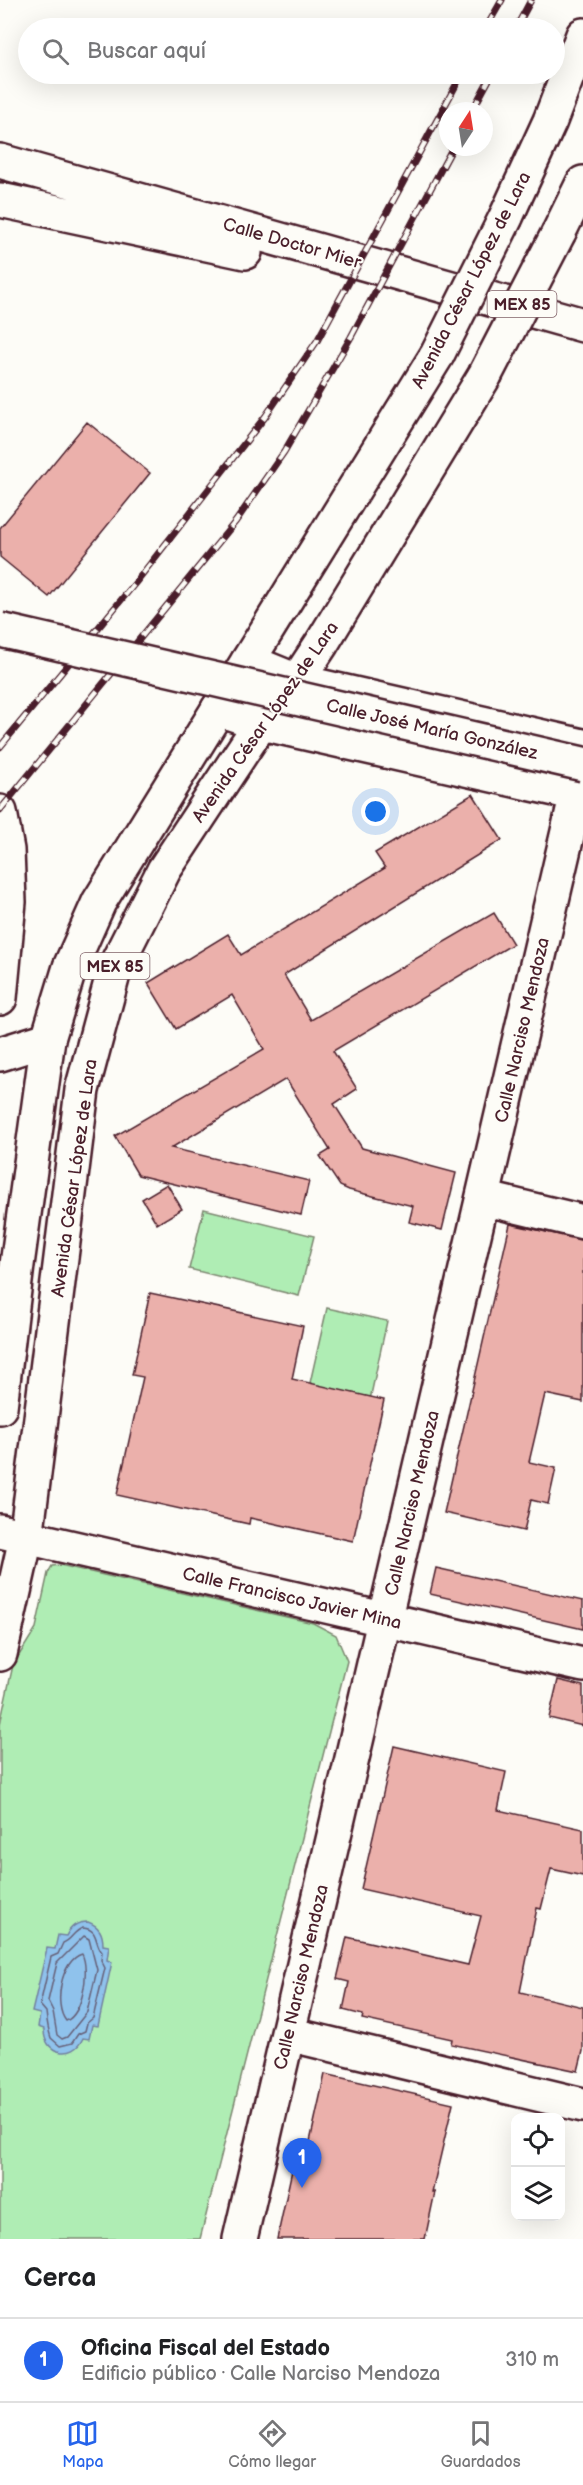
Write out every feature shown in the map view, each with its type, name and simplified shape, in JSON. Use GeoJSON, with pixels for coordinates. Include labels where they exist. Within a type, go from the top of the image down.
{"type":"FeatureCollection","features":[{"type":"Feature","properties":{"kind":"main road","name":"Avenida César López de Lara"},"geometry":{"type":"LineString","coordinates":[[565,82],[583,35]]}},
{"type":"Feature","properties":{"kind":"main road","name":"Avenida César López de Lara"},"geometry":{"type":"LineString","coordinates":[[0,1407],[48,1040],[70,967],[99,902],[437,355],[506,217],[550,121],[564,84]]}},
{"type":"Feature","properties":{"kind":"main road","name":"Calle Doctor Mier"},"geometry":{"type":"LineString","coordinates":[[0,161],[583,325]]}},
{"type":"Feature","properties":{"kind":"main road","name":"Avenida César López de Lara"},"geometry":{"type":"LineString","coordinates":[[0,1654],[13,1535],[82,1090],[114,967],[164,870],[261,723],[297,681],[485,375],[583,183]]}},
{"type":"Feature","properties":{"kind":"main road","name":"Calle Doctor Mier"},"geometry":{"type":"LineString","coordinates":[[0,200],[228,247],[583,340]]}},
{"type":"Feature","properties":{"kind":"main road","name":"Calle José María González"},"geometry":{"type":"LineString","coordinates":[[0,630],[581,775]]}},
{"type":"Feature","properties":{"kind":"main road"},"geometry":{"type":"LineString","coordinates":[[248,661],[297,681],[583,746]]}},
{"type":"Feature","properties":{"kind":"main road"},"geometry":{"type":"LineString","coordinates":[[218,709],[261,723],[581,775]]}},
{"type":"Feature","properties":{"kind":"main road","name":"Calle Narciso Mendoza"},"geometry":{"type":"LineString","coordinates":[[240,2239],[581,775]]}},
{"type":"Feature","properties":{"kind":"main road"},"geometry":{"type":"LineString","coordinates":[[0,812],[7,850],[9,902],[0,998]]}},
{"type":"Feature","properties":{"kind":"main road"},"geometry":{"type":"LineString","coordinates":[[0,1054],[48,1040],[92,1048]]}},
{"type":"Feature","properties":{"kind":"main road"},"geometry":{"type":"LineString","coordinates":[[483,1198],[583,1222]]}},
{"type":"Feature","properties":{"kind":"main road","name":"Calle Francisco Javier Mina"},"geometry":{"type":"LineString","coordinates":[[13,1535],[583,1665]]}},
{"type":"Feature","properties":{"kind":"main road"},"geometry":{"type":"LineString","coordinates":[[288,2034],[583,2105]]}},
{"type":"Feature","properties":{"kind":"green space"},"geometry":{"type":"Polygon","coordinates":[[[204,1209],[314,1236],[299,1296],[189,1269],[204,1209]]]}},
{"type":"Feature","properties":{"kind":"green space"},"geometry":{"type":"Polygon","coordinates":[[[327,1308],[387,1321],[363,1432],[302,1418],[327,1308]]]}},
{"type":"Feature","properties":{"kind":"green space"},"geometry":{"type":"Polygon","coordinates":[[[60,1565],[313,1623],[336,1635],[347,1661],[200,2239],[0,2239],[0,1724],[13,1665],[36,1628],[48,1573],[52,1566],[60,1565]]]}},
{"type":"Feature","properties":{"kind":"water"},"geometry":{"type":"Polygon","coordinates":[[[88,1922],[100,1930],[103,1945],[109,1946],[107,1960],[112,1962],[98,2026],[92,2025],[89,2039],[83,2038],[73,2050],[59,2052],[48,2044],[44,2029],[38,2027],[40,2014],[32,2012],[47,1948],[55,1949],[58,1935],[66,1936],[75,1925],[88,1922]]]}},
{"type":"Feature","properties":{"kind":"building"},"geometry":{"type":"Polygon","coordinates":[[[87,422],[150,473],[49,597],[0,557],[0,528],[87,422]]]}},
{"type":"Feature","properties":{"kind":"building"},"geometry":{"type":"Polygon","coordinates":[[[473,794],[502,840],[284,975],[311,1020],[494,913],[513,944],[333,1051],[357,1089],[334,1104],[362,1148],[456,1173],[442,1230],[409,1222],[413,1206],[340,1186],[320,1156],[330,1150],[286,1079],[171,1148],[309,1181],[301,1215],[138,1175],[115,1136],[264,1049],[232,995],[176,1029],[148,983],[228,934],[241,955],[385,868],[375,853],[473,794]]]}},
{"type":"Feature","properties":{"kind":"building"},"geometry":{"type":"Polygon","coordinates":[[[167,1184],[182,1209],[157,1224],[142,1199],[167,1184]]]}},
{"type":"Feature","properties":{"kind":"building"},"geometry":{"type":"Polygon","coordinates":[[[510,1224],[583,1240],[583,1402],[545,1394],[529,1462],[556,1468],[548,1504],[531,1500],[524,1531],[444,1513],[510,1224]]]}},
{"type":"Feature","properties":{"kind":"building"},"geometry":{"type":"Polygon","coordinates":[[[150,1293],[303,1326],[292,1379],[384,1400],[353,1541],[250,1518],[249,1524],[117,1495],[143,1377],[132,1375],[150,1293]]]}},
{"type":"Feature","properties":{"kind":"building"},"geometry":{"type":"Polygon","coordinates":[[[436,1568],[583,1601],[583,1629],[430,1594],[436,1568]]]}},
{"type":"Feature","properties":{"kind":"building"},"geometry":{"type":"Polygon","coordinates":[[[558,1680],[583,1686],[583,1726],[549,1718],[558,1680]]]}},
{"type":"Feature","properties":{"kind":"building"},"geometry":{"type":"Polygon","coordinates":[[[394,1746],[506,1772],[498,1810],[583,1829],[583,1876],[551,1869],[541,1909],[537,1908],[520,1992],[583,2007],[583,2051],[578,2071],[451,2044],[452,2039],[362,2019],[363,2015],[343,2010],[349,1982],[337,1979],[347,1937],[468,1965],[481,1916],[361,1889],[394,1746]]]}},
{"type":"Feature","properties":{"kind":"building"},"geometry":{"type":"Polygon","coordinates":[[[325,2074],[453,2103],[432,2192],[435,2192],[425,2239],[277,2239],[294,2161],[305,2164],[325,2074]]]}},
{"type":"Feature","properties":{"kind":"railway"},"geometry":{"type":"LineString","coordinates":[[492,18],[502,0]]}},
{"type":"Feature","properties":{"kind":"railway"},"geometry":{"type":"LineString","coordinates":[[521,18],[531,0]]}},
{"type":"Feature","properties":{"kind":"railway"},"geometry":{"type":"LineString","coordinates":[[0,747],[136,582],[265,417],[317,341],[457,84]]}},
{"type":"Feature","properties":{"kind":"railway"},"geometry":{"type":"LineString","coordinates":[[477,102],[487,84]]}},
{"type":"Feature","properties":{"kind":"railway"},"geometry":{"type":"LineString","coordinates":[[0,810],[236,521],[284,452],[351,337],[448,156]]}},
{"type":"Feature","properties":{"kind":"place","name":"Oficina Fiscal del Estado"},"geometry":{"type":"Point","coordinates":[302,2188]}}]}
